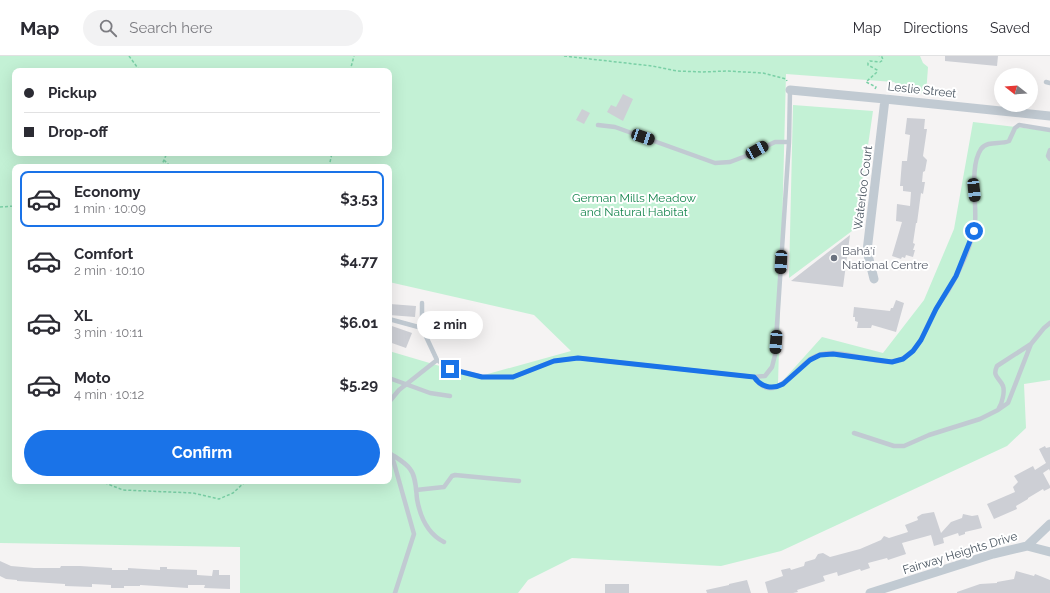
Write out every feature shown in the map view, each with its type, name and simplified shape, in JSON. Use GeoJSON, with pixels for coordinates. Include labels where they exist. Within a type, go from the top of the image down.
{"type":"FeatureCollection","features":[{"type":"Feature","properties":{"kind":"street","name":"Leslie Street"},"geometry":{"type":"LineString","coordinates":[[790,90],[1050,116]]}},
{"type":"Feature","properties":{"kind":"street","name":"Waterloo Court"},"geometry":{"type":"LineString","coordinates":[[874,279],[867,252],[886,99]]}},
{"type":"Feature","properties":{"kind":"street","name":"Fairway Heights Drive"},"geometry":{"type":"LineString","coordinates":[[870,593],[993,554],[1027,546],[1050,524]]}},
{"type":"Feature","properties":{"kind":"street"},"geometry":{"type":"LineString","coordinates":[[1027,546],[1050,552]]}},
{"type":"Feature","properties":{"kind":"lane"},"geometry":{"type":"LineString","coordinates":[[422,303],[422,328],[436,360],[450,369],[482,377],[513,377],[554,361],[578,358],[754,377],[765,376],[772,367],[775,355],[789,142],[790,90]]}},
{"type":"Feature","properties":{"kind":"lane"},"geometry":{"type":"LineString","coordinates":[[598,125],[615,127],[715,163],[730,162],[775,142],[789,142]]}},
{"type":"Feature","properties":{"kind":"lane"},"geometry":{"type":"LineString","coordinates":[[754,377],[757,382],[765,386],[778,387],[789,380],[810,360],[820,355],[833,354],[892,362],[903,359],[913,351],[921,340],[936,309],[956,276],[974,231],[974,182],[978,156],[981,150],[988,144],[1009,142],[1015,128],[1019,125],[1050,130]]}},
{"type":"Feature","properties":{"kind":"lane"},"geometry":{"type":"LineString","coordinates":[[1050,150],[1048,156],[1050,159]]}},
{"type":"Feature","properties":{"kind":"lane"},"geometry":{"type":"LineString","coordinates":[[392,320],[422,328]]}},
{"type":"Feature","properties":{"kind":"lane"},"geometry":{"type":"LineString","coordinates":[[854,433],[894,446],[904,446],[929,435],[980,419],[998,410],[1008,403],[1031,344],[1050,323]]}},
{"type":"Feature","properties":{"kind":"lane"},"geometry":{"type":"LineString","coordinates":[[998,410],[1001,405],[1004,389],[995,375],[997,366],[1031,344]]}},
{"type":"Feature","properties":{"kind":"lane"},"geometry":{"type":"LineString","coordinates":[[392,399],[406,384],[436,360]]}},
{"type":"Feature","properties":{"kind":"lane"},"geometry":{"type":"LineString","coordinates":[[392,379],[430,393],[450,396]]}},
{"type":"Feature","properties":{"kind":"lane"},"geometry":{"type":"LineString","coordinates":[[392,454],[411,469],[418,502],[424,521],[431,533],[444,542]]}},
{"type":"Feature","properties":{"kind":"lane"},"geometry":{"type":"LineString","coordinates":[[392,458],[414,534],[395,593]]}},
{"type":"Feature","properties":{"kind":"lane"},"geometry":{"type":"LineString","coordinates":[[416,490],[444,487],[452,476],[455,475],[519,481]]}},
{"type":"Feature","properties":{"kind":"path"},"geometry":{"type":"LineString","coordinates":[[129,56],[138,68]]}},
{"type":"Feature","properties":{"kind":"path"},"geometry":{"type":"LineString","coordinates":[[351,68],[354,56]]}},
{"type":"Feature","properties":{"kind":"path"},"geometry":{"type":"LineString","coordinates":[[564,56],[652,66],[677,71],[763,73],[786,79],[790,90]]}},
{"type":"Feature","properties":{"kind":"path"},"geometry":{"type":"LineString","coordinates":[[870,97],[876,87],[866,82],[876,74],[877,70],[868,65],[868,63],[870,61],[880,62],[882,57],[879,56]]}},
{"type":"Feature","properties":{"kind":"path"},"geometry":{"type":"LineString","coordinates":[[162,164],[166,156]]}},
{"type":"Feature","properties":{"kind":"path"},"geometry":{"type":"LineString","coordinates":[[164,160],[168,164]]}},
{"type":"Feature","properties":{"kind":"path"},"geometry":{"type":"LineString","coordinates":[[0,207],[12,206]]}},
{"type":"Feature","properties":{"kind":"path"},"geometry":{"type":"LineString","coordinates":[[108,484],[123,490],[193,493],[219,499],[233,493],[243,484]]}},
{"type":"Feature","properties":{"kind":"green space","name":"German Mills Meadow and Natural Habitat"},"geometry":{"type":"Polygon","coordinates":[[[0,56],[920,56],[923,63],[928,67],[926,95],[899,86],[894,82],[786,74],[778,386],[822,337],[883,353],[924,300],[954,229],[973,122],[1050,131],[1050,380],[1024,384],[1026,428],[1007,446],[781,551],[721,566],[572,558],[528,580],[518,593],[240,593],[240,547],[0,543],[0,56]]]}},
{"type":"Feature","properties":{"kind":"green space"},"geometry":{"type":"Polygon","coordinates":[[[793,105],[873,111],[856,228],[789,278],[793,105]]]}},
{"type":"Feature","properties":{"kind":"building"},"geometry":{"type":"Polygon","coordinates":[[[945,56],[998,56],[997,66],[945,61],[945,56]]]}},
{"type":"Feature","properties":{"kind":"building"},"geometry":{"type":"Polygon","coordinates":[[[623,94],[633,99],[623,121],[607,112],[611,105],[616,107],[623,94]]]}},
{"type":"Feature","properties":{"kind":"building"},"geometry":{"type":"Polygon","coordinates":[[[582,109],[590,113],[584,124],[576,120],[582,109]]]}},
{"type":"Feature","properties":{"kind":"building"},"geometry":{"type":"Polygon","coordinates":[[[907,118],[925,119],[924,129],[927,129],[923,156],[927,160],[925,171],[923,172],[922,182],[925,182],[923,194],[921,193],[913,243],[915,244],[913,250],[915,250],[913,257],[906,255],[905,258],[902,257],[901,259],[892,256],[902,222],[896,221],[897,204],[910,206],[911,192],[903,191],[903,186],[900,186],[902,161],[907,161],[910,135],[905,134],[907,118]]]}},
{"type":"Feature","properties":{"kind":"building","name":"Bahá'í National Centre"},"geometry":{"type":"Polygon","coordinates":[[[850,235],[843,287],[791,281],[850,235]]]}},
{"type":"Feature","properties":{"kind":"building"},"geometry":{"type":"Polygon","coordinates":[[[896,300],[904,303],[896,332],[872,325],[871,328],[857,328],[858,322],[855,321],[855,317],[853,317],[854,307],[890,311],[896,300]]]}},
{"type":"Feature","properties":{"kind":"building"},"geometry":{"type":"Polygon","coordinates":[[[392,304],[416,306],[415,317],[392,315],[392,304]]]}},
{"type":"Feature","properties":{"kind":"building"},"geometry":{"type":"Polygon","coordinates":[[[392,326],[412,333],[406,348],[392,343],[392,326]]]}},
{"type":"Feature","properties":{"kind":"building"},"geometry":{"type":"Polygon","coordinates":[[[1045,446],[1046,448],[1050,447],[1050,471],[1049,469],[1043,473],[1050,488],[1044,491],[1043,489],[1016,506],[1017,509],[994,519],[987,504],[1015,492],[1013,487],[1018,482],[1014,476],[1033,466],[1035,470],[1046,463],[1039,449],[1045,446]]]}},
{"type":"Feature","properties":{"kind":"building"},"geometry":{"type":"Polygon","coordinates":[[[934,512],[941,533],[951,522],[962,518],[963,514],[972,516],[978,515],[982,528],[965,532],[965,534],[959,536],[958,533],[943,538],[944,543],[934,546],[931,535],[902,543],[906,554],[888,560],[887,558],[868,563],[870,568],[861,571],[860,569],[838,576],[837,572],[823,576],[825,581],[797,590],[798,592],[768,593],[765,582],[783,576],[781,570],[790,568],[791,570],[804,566],[805,562],[815,559],[818,554],[823,553],[830,557],[860,549],[881,540],[884,536],[889,538],[908,532],[905,525],[918,520],[917,517],[922,514],[934,512]]]}},
{"type":"Feature","properties":{"kind":"building"},"geometry":{"type":"Polygon","coordinates":[[[0,561],[11,566],[34,568],[80,566],[112,568],[112,570],[128,570],[128,568],[160,570],[160,567],[167,567],[167,569],[197,570],[197,575],[212,576],[213,570],[219,570],[219,575],[230,575],[230,589],[204,588],[205,585],[188,585],[188,588],[140,585],[124,586],[124,588],[111,588],[111,585],[92,584],[92,587],[65,586],[65,584],[17,581],[0,576],[0,561]]]}},
{"type":"Feature","properties":{"kind":"building"},"geometry":{"type":"Polygon","coordinates":[[[1016,571],[1034,576],[1035,574],[1050,580],[1050,593],[957,593],[980,584],[997,583],[1014,579],[1016,571]]]}},
{"type":"Feature","properties":{"kind":"building"},"geometry":{"type":"Polygon","coordinates":[[[747,580],[751,593],[707,593],[706,590],[729,585],[747,580]]]}},
{"type":"Feature","properties":{"kind":"building"},"geometry":{"type":"Polygon","coordinates":[[[605,584],[629,584],[629,593],[605,593],[605,584]]]}},
{"type":"Feature","properties":{"kind":"place","name":"Bahá'í National Centre"},"geometry":{"type":"Point","coordinates":[834,258]}},
{"type":"Feature","properties":{"kind":"route"},"geometry":{"type":"LineString","coordinates":[[450,369],[482,377],[513,377],[554,361],[566,358],[578,358],[754,377],[757,382],[772,388],[778,387],[789,380],[810,360],[820,355],[846,355],[887,362],[897,361],[903,359],[913,351],[921,340],[936,309],[956,276],[974,231]]}}]}
